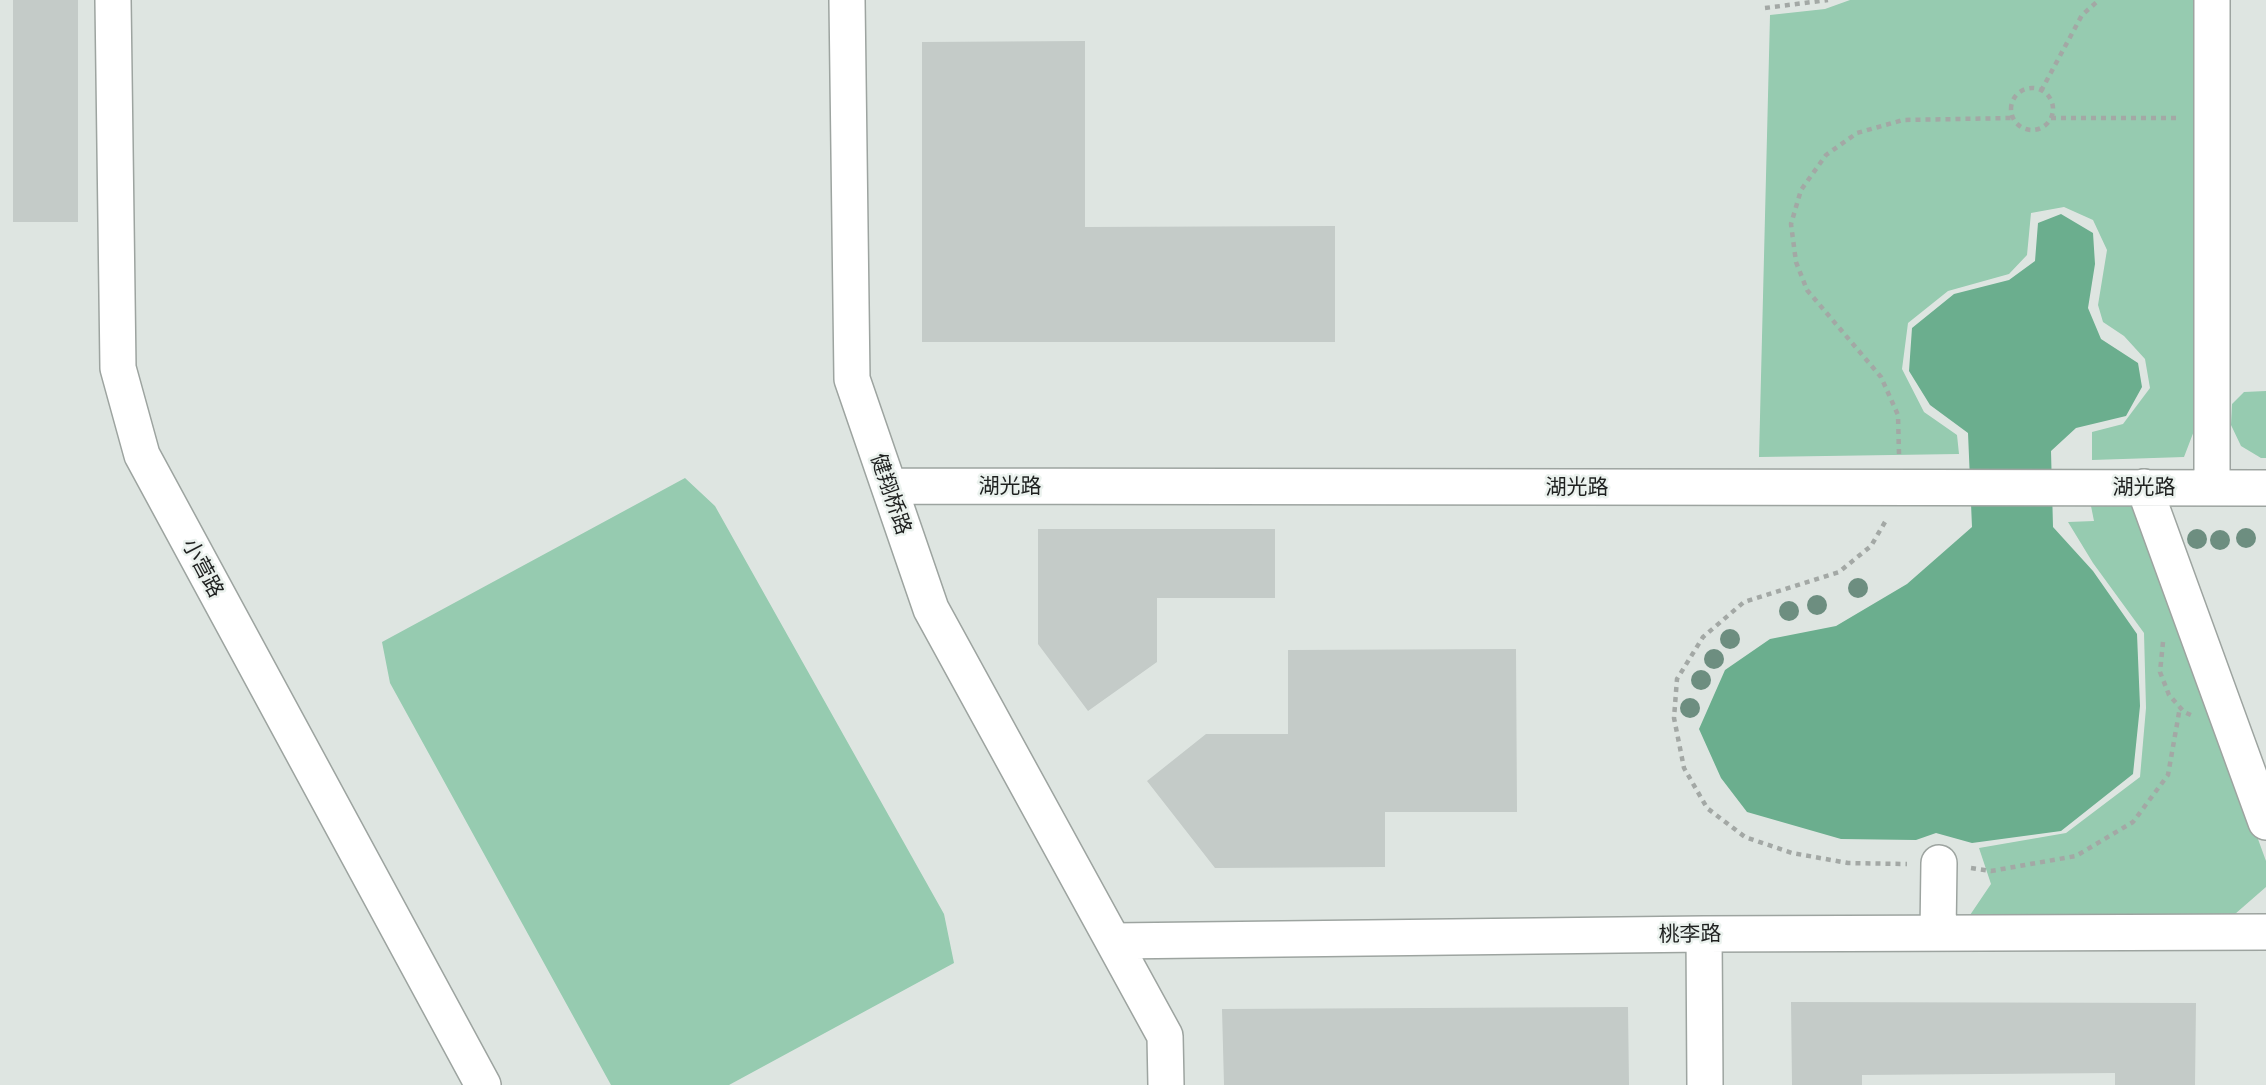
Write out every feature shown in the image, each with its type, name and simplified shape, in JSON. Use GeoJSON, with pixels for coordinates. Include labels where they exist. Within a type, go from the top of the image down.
{"type":"FeatureCollection","features":[{"type":"Feature","properties":{"kind":"street","name":"小营路"},"geometry":{"type":"LineString","coordinates":[[113,0],[118,368],[142,456],[483,1085]]}},
{"type":"Feature","properties":{"kind":"street","name":"健翔桥路"},"geometry":{"type":"LineString","coordinates":[[848,0],[852,379],[931,609],[1165,1036],[1166,1085]]}},
{"type":"Feature","properties":{"kind":"street"},"geometry":{"type":"LineString","coordinates":[[2212,0],[2212,487]]}},
{"type":"Feature","properties":{"kind":"street","name":"湖光路"},"geometry":{"type":"LineString","coordinates":[[889,486],[2266,488]]}},
{"type":"Feature","properties":{"kind":"street"},"geometry":{"type":"LineString","coordinates":[[2144,487],[2266,822]]}},
{"type":"Feature","properties":{"kind":"street"},"geometry":{"type":"LineString","coordinates":[[1938,933],[1939,863]]}},
{"type":"Feature","properties":{"kind":"street","name":"桃李路"},"geometry":{"type":"LineString","coordinates":[[1114,941],[1704,934],[2266,932]]}},
{"type":"Feature","properties":{"kind":"street"},"geometry":{"type":"LineString","coordinates":[[1704,934],[1706,1085]]}},
{"type":"Feature","properties":{"kind":"path"},"geometry":{"type":"LineString","coordinates":[[1765,8],[1828,0]]}},
{"type":"Feature","properties":{"kind":"path"},"geometry":{"type":"LineString","coordinates":[[2041,90],[2082,15],[2099,0]]}},
{"type":"Feature","properties":{"kind":"path"},"geometry":{"type":"LineString","coordinates":[[2036,88],[2047,93],[2052,102],[2053,113],[2050,118],[2048,124],[2040,130],[2029,131],[2019,126],[2012,118],[2010,106],[2015,96],[2024,89],[2036,88]]}},
{"type":"Feature","properties":{"kind":"path"},"geometry":{"type":"LineString","coordinates":[[2050,118],[2212,118]]}},
{"type":"Feature","properties":{"kind":"path"},"geometry":{"type":"LineString","coordinates":[[1939,863],[1991,871],[2076,856],[2133,822],[2168,775],[2180,707]]}},
{"type":"Feature","properties":{"kind":"shaded area"},"geometry":{"type":"Polygon","coordinates":[[[1850,0],[2195,0],[2197,423],[2184,457],[2092,460],[2092,432],[2123,424],[2150,388],[2145,359],[2124,336],[2103,322],[2098,305],[2107,250],[2093,220],[2064,207],[2031,213],[2027,255],[2009,274],[1948,291],[1908,323],[1902,369],[1924,412],[1957,435],[1959,454],[1759,457],[1770,15],[1825,9],[1850,0]]]}},
{"type":"Feature","properties":{"kind":"shaded area"},"geometry":{"type":"Polygon","coordinates":[[[2061,214],[2093,233],[2095,264],[2088,308],[2101,339],[2138,363],[2142,387],[2126,416],[2076,428],[2051,451],[2053,527],[2093,571],[2137,634],[2140,706],[2133,774],[2061,831],[1972,843],[1936,833],[1916,840],[1841,839],[1747,812],[1721,778],[1699,729],[1725,670],[1770,639],[1836,626],[1907,584],[1972,527],[1968,433],[1930,405],[1909,371],[1912,328],[1954,294],[2009,280],[2035,261],[2038,223],[2061,214]]]}},
{"type":"Feature","properties":{"kind":"shaded area"},"geometry":{"type":"Polygon","coordinates":[[[2266,391],[2266,458],[2261,458],[2241,446],[2231,425],[2232,404],[2244,392],[2266,391]]]}},
{"type":"Feature","properties":{"kind":"shaded area"},"geometry":{"type":"Polygon","coordinates":[[[685,478],[715,506],[944,914],[954,963],[729,1085],[611,1085],[390,683],[382,642],[685,478]]]}},
{"type":"Feature","properties":{"kind":"shaded area"},"geometry":{"type":"Polygon","coordinates":[[[2089,496],[2135,502],[2266,861],[2266,887],[2235,914],[2223,918],[1968,918],[1991,884],[1979,848],[2066,833],[2140,777],[2146,708],[2144,633],[2093,563],[2068,522],[2094,521],[2089,496]]]}},
{"type":"Feature","properties":{"kind":"building"},"geometry":{"type":"Polygon","coordinates":[[[13,0],[78,0],[78,222],[13,222],[13,0]]]}},
{"type":"Feature","properties":{"kind":"building"},"geometry":{"type":"Polygon","coordinates":[[[1085,41],[1085,227],[1335,226],[1335,342],[922,342],[922,42],[1085,41]]]}},
{"type":"Feature","properties":{"kind":"building"},"geometry":{"type":"Polygon","coordinates":[[[1038,529],[1275,529],[1275,598],[1157,598],[1157,662],[1088,711],[1038,644],[1038,529]]]}},
{"type":"Feature","properties":{"kind":"building"},"geometry":{"type":"Polygon","coordinates":[[[1516,649],[1517,812],[1385,812],[1385,867],[1215,868],[1147,781],[1206,734],[1288,734],[1288,650],[1516,649]]]}},
{"type":"Feature","properties":{"kind":"building"},"geometry":{"type":"Polygon","coordinates":[[[1791,1002],[2196,1003],[2195,1085],[2115,1085],[2115,1073],[1862,1075],[1862,1085],[1792,1085],[1791,1002]]]}},
{"type":"Feature","properties":{"kind":"building"},"geometry":{"type":"Polygon","coordinates":[[[1628,1007],[1629,1085],[1224,1085],[1222,1009],[1628,1007]]]}}]}
